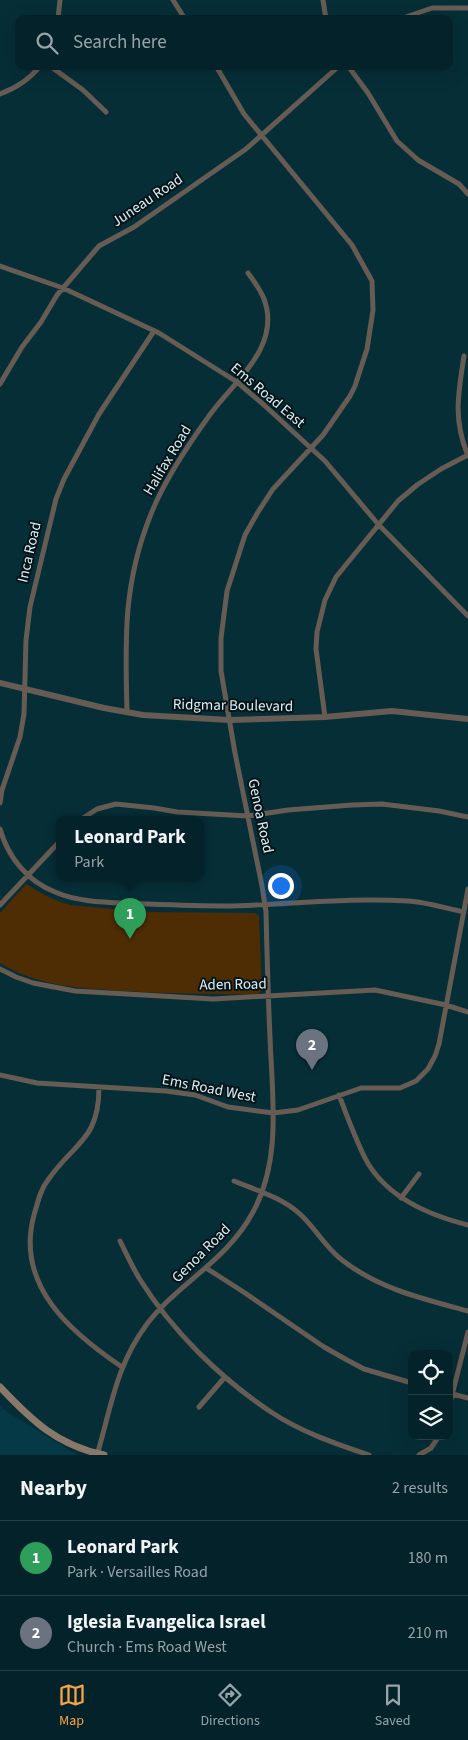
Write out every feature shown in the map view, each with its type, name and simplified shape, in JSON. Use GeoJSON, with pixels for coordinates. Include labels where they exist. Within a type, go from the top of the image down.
{"type":"FeatureCollection","features":[{"type":"Feature","properties":{"kind":"main road"},"geometry":{"type":"LineString","coordinates":[[0,1387],[32,1420],[53,1435],[67,1443],[100,1455]]}},
{"type":"Feature","properties":{"kind":"street"},"geometry":{"type":"LineString","coordinates":[[58,15],[60,0]]}},
{"type":"Feature","properties":{"kind":"street"},"geometry":{"type":"LineString","coordinates":[[173,0],[182,15]]}},
{"type":"Feature","properties":{"kind":"street"},"geometry":{"type":"LineString","coordinates":[[323,0],[325,15]]}},
{"type":"Feature","properties":{"kind":"street"},"geometry":{"type":"LineString","coordinates":[[412,15],[432,8],[468,8]]}},
{"type":"Feature","properties":{"kind":"street"},"geometry":{"type":"LineString","coordinates":[[0,94],[24,82],[37,70]]}},
{"type":"Feature","properties":{"kind":"street"},"geometry":{"type":"LineString","coordinates":[[56,70],[83,90],[106,112]]}},
{"type":"Feature","properties":{"kind":"street","name":"Genoa Road"},"geometry":{"type":"LineString","coordinates":[[100,1455],[116,1382],[135,1340],[147,1323],[239,1235],[254,1212],[268,1174],[274,1127],[265,904],[221,671],[220,651],[227,591],[245,535],[258,512],[274,489],[311,448],[342,409],[355,386],[367,349],[373,310],[372,281],[365,266],[346,238],[244,114],[218,70]]}},
{"type":"Feature","properties":{"kind":"street","name":"Juneau Road"},"geometry":{"type":"LineString","coordinates":[[0,384],[22,347],[63,288],[99,246],[134,227],[246,149],[335,70]]}},
{"type":"Feature","properties":{"kind":"street"},"geometry":{"type":"LineString","coordinates":[[351,70],[368,93],[397,140],[418,160],[458,184],[468,194]]}},
{"type":"Feature","properties":{"kind":"street","name":"Ems Road East"},"geometry":{"type":"LineString","coordinates":[[0,266],[63,288],[154,331],[237,382],[325,461],[378,524],[468,616]]}},
{"type":"Feature","properties":{"kind":"street","name":"Halifax Road"},"geometry":{"type":"LineString","coordinates":[[127,712],[125,642],[130,586],[140,546],[151,514],[164,486],[209,415],[258,355],[266,335],[267,311],[264,300],[260,290],[248,273]]}},
{"type":"Feature","properties":{"kind":"street","name":"Inca Road"},"geometry":{"type":"LineString","coordinates":[[0,803],[2,790],[20,737],[24,714],[26,640],[30,607],[56,499],[64,478],[99,414],[154,331]]}},
{"type":"Feature","properties":{"kind":"street"},"geometry":{"type":"LineString","coordinates":[[324,717],[316,648],[322,608],[336,577],[398,501],[442,468],[468,455],[459,431],[457,404],[464,356]]}},
{"type":"Feature","properties":{"kind":"street","name":"Ridgmar Boulevard"},"geometry":{"type":"LineString","coordinates":[[0,683],[104,708],[144,715],[229,720],[324,717],[392,711],[468,719]]}},
{"type":"Feature","properties":{"kind":"street"},"geometry":{"type":"LineString","coordinates":[[86,816],[97,809],[116,804],[177,812],[248,816],[306,809],[382,804],[439,811],[468,817]]}},
{"type":"Feature","properties":{"kind":"street"},"geometry":{"type":"LineString","coordinates":[[0,828],[5,844],[13,858],[28,876],[42,886],[69,898],[165,905],[225,906],[364,900],[409,901],[464,912]]}},
{"type":"Feature","properties":{"kind":"street"},"geometry":{"type":"LineString","coordinates":[[0,905],[56,845]]}},
{"type":"Feature","properties":{"kind":"street","name":"Ems Road West"},"geometry":{"type":"LineString","coordinates":[[0,1075],[37,1083],[99,1088],[166,1090],[195,1095],[228,1107],[273,1113],[298,1110],[361,1088],[400,1088],[416,1080],[428,1069],[436,1056],[468,889]]}},
{"type":"Feature","properties":{"kind":"street","name":"Aden Road"},"geometry":{"type":"LineString","coordinates":[[0,969],[33,983],[75,991],[213,998],[375,990],[446,1005],[468,1012]]}},
{"type":"Feature","properties":{"kind":"street"},"geometry":{"type":"LineString","coordinates":[[99,1088],[99,1106],[93,1127],[53,1173],[40,1193],[32,1224],[31,1252],[44,1293],[61,1317],[83,1340],[122,1367]]}},
{"type":"Feature","properties":{"kind":"street"},"geometry":{"type":"LineString","coordinates":[[339,1095],[366,1160],[387,1187],[401,1198],[442,1218],[468,1226]]}},
{"type":"Feature","properties":{"kind":"street"},"geometry":{"type":"LineString","coordinates":[[401,1198],[419,1174]]}},
{"type":"Feature","properties":{"kind":"street"},"geometry":{"type":"LineString","coordinates":[[234,1181],[282,1201],[303,1216],[336,1256],[358,1271],[385,1286],[468,1311]]}},
{"type":"Feature","properties":{"kind":"street"},"geometry":{"type":"LineString","coordinates":[[120,1241],[138,1276],[161,1309],[196,1349],[225,1377],[273,1413],[339,1446],[368,1455]]}},
{"type":"Feature","properties":{"kind":"street"},"geometry":{"type":"LineString","coordinates":[[206,1268],[324,1347],[347,1360],[364,1369],[408,1382]]}},
{"type":"Feature","properties":{"kind":"street"},"geometry":{"type":"LineString","coordinates":[[453,1387],[468,1332]]}},
{"type":"Feature","properties":{"kind":"street"},"geometry":{"type":"LineString","coordinates":[[199,1407],[225,1377]]}},
{"type":"Feature","properties":{"kind":"street"},"geometry":{"type":"LineString","coordinates":[[453,1394],[468,1398]]}},
{"type":"Feature","properties":{"kind":"street"},"geometry":{"type":"LineString","coordinates":[[419,1455],[431,1448],[436,1440]]}},
{"type":"Feature","properties":{"kind":"shaded area"},"geometry":{"type":"Polygon","coordinates":[[[26,884],[42,894],[71,905],[145,912],[255,913],[259,916],[262,991],[258,994],[192,994],[92,989],[45,982],[15,971],[0,963],[0,913],[26,884]]]}},
{"type":"Feature","properties":{"kind":"shaded area"},"geometry":{"type":"Polygon","coordinates":[[[0,1405],[7,1412],[78,1455],[0,1455],[0,1405]]]}},
{"type":"Feature","properties":{"kind":"place","name":"Leonard Park"},"geometry":{"type":"Point","coordinates":[130,939]}},
{"type":"Feature","properties":{"kind":"place","name":"Iglesia Evangelica Israel"},"geometry":{"type":"Point","coordinates":[312,1070]}}]}
